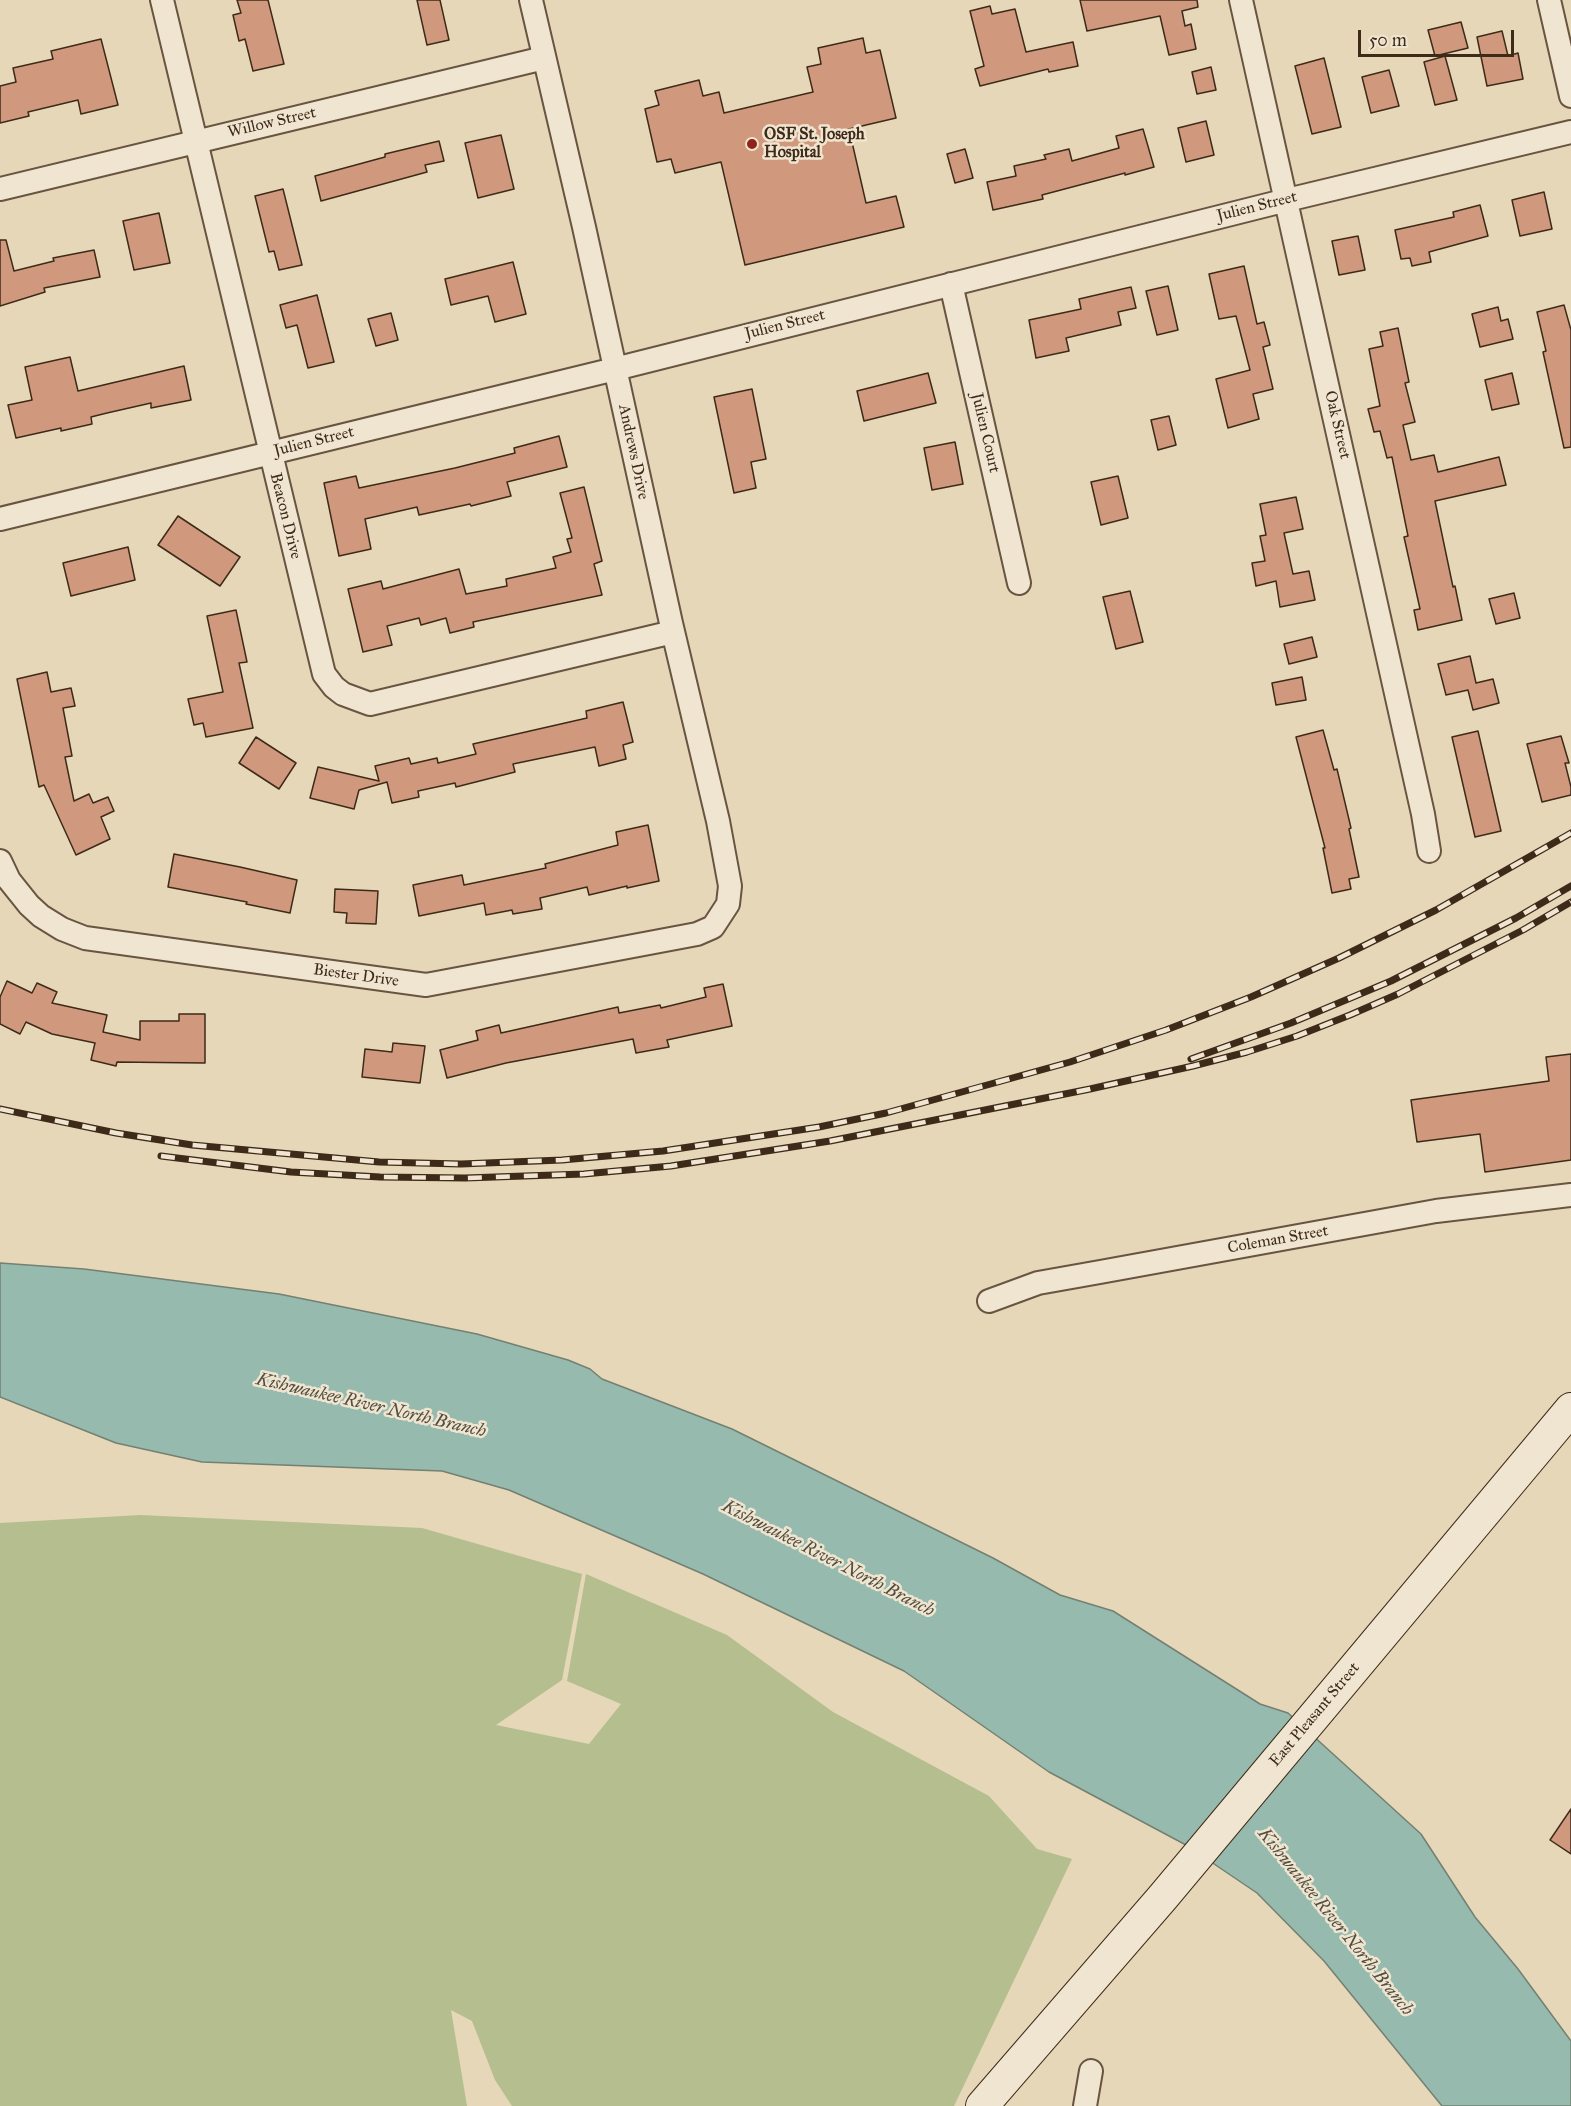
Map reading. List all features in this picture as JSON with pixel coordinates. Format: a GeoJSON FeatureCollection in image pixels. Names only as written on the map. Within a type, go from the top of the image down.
{"type":"FeatureCollection","features":[{"type":"Feature","properties":{"kind":"main road","name":"East Pleasant Street"},"geometry":{"type":"LineString","coordinates":[[982,2106],[1162,1897],[1571,1409]]}},
{"type":"Feature","properties":{"kind":"street","name":"Beacon Drive"},"geometry":{"type":"LineString","coordinates":[[162,0],[269,453],[324,674],[333,687],[343,694],[370,704],[673,632]]}},
{"type":"Feature","properties":{"kind":"street","name":"Andrews Drive"},"geometry":{"type":"LineString","coordinates":[[531,0],[584,227],[673,632],[718,821],[730,886],[728,904]]}},
{"type":"Feature","properties":{"kind":"street","name":"Oak Street"},"geometry":{"type":"LineString","coordinates":[[1241,0],[1424,814],[1429,851]]}},
{"type":"Feature","properties":{"kind":"street"},"geometry":{"type":"LineString","coordinates":[[1549,0],[1571,96]]}},
{"type":"Feature","properties":{"kind":"street","name":"Willow Street"},"geometry":{"type":"LineString","coordinates":[[0,189],[544,58]]}},
{"type":"Feature","properties":{"kind":"street","name":"Julien Street"},"geometry":{"type":"LineString","coordinates":[[0,519],[615,369],[1287,200],[1571,132]]}},
{"type":"Feature","properties":{"kind":"street","name":"Julien Court"},"geometry":{"type":"LineString","coordinates":[[951,284],[1020,583]]}},
{"type":"Feature","properties":{"kind":"street","name":"Biester Drive"},"geometry":{"type":"LineString","coordinates":[[0,861],[9,880],[29,905],[62,929],[85,938],[426,985],[697,934],[713,927],[728,904]]}},
{"type":"Feature","properties":{"kind":"street","name":"Coleman Street"},"geometry":{"type":"LineString","coordinates":[[989,1301],[1038,1283],[1134,1265],[1436,1211],[1571,1195]]}},
{"type":"Feature","properties":{"kind":"street"},"geometry":{"type":"LineString","coordinates":[[1085,2106],[1091,2071]]}},
{"type":"Feature","properties":{"kind":"green space"},"geometry":{"type":"Polygon","coordinates":[[[140,1515],[422,1528],[582,1574],[562,1680],[496,1725],[589,1744],[621,1704],[567,1681],[586,1574],[727,1635],[833,1712],[989,1796],[1037,1849],[1072,1859],[954,2106],[512,2106],[495,2080],[472,2021],[451,2010],[467,2106],[0,2106],[0,1523],[140,1515]]]}},
{"type":"Feature","properties":{"kind":"water","name":"Kishwaukee River North Branch"},"geometry":{"type":"Polygon","coordinates":[[[0,1263],[84,1269],[279,1294],[477,1334],[568,1360],[590,1369],[602,1379],[732,1429],[993,1558],[1060,1595],[1113,1611],[1260,1704],[1288,1713],[1421,1834],[1475,1917],[1518,1969],[1571,2041],[1571,2106],[1442,2106],[1324,1961],[1257,1893],[1186,1845],[1049,1772],[904,1671],[703,1574],[509,1490],[442,1471],[202,1462],[116,1443],[0,1397],[0,1263]]]}},
{"type":"Feature","properties":{"kind":"building"},"geometry":{"type":"Polygon","coordinates":[[[237,0],[268,0],[284,64],[253,71],[245,39],[239,41],[233,15],[241,13],[237,0]]]}},
{"type":"Feature","properties":{"kind":"building"},"geometry":{"type":"Polygon","coordinates":[[[417,0],[440,0],[449,40],[427,45],[417,0]]]}},
{"type":"Feature","properties":{"kind":"building"},"geometry":{"type":"Polygon","coordinates":[[[1080,0],[1197,0],[1198,7],[1182,11],[1185,26],[1191,24],[1196,49],[1169,55],[1160,16],[1087,31],[1080,0]]]}},
{"type":"Feature","properties":{"kind":"building"},"geometry":{"type":"Polygon","coordinates":[[[990,6],[992,14],[1015,9],[1026,52],[1073,42],[1078,66],[1049,72],[1048,69],[980,86],[975,69],[984,66],[970,11],[990,6]]]}},
{"type":"Feature","properties":{"kind":"building"},"geometry":{"type":"Polygon","coordinates":[[[1461,22],[1468,48],[1435,56],[1428,30],[1461,22]]]}},
{"type":"Feature","properties":{"kind":"building"},"geometry":{"type":"Polygon","coordinates":[[[1502,31],[1508,56],[1518,53],[1523,79],[1487,86],[1477,37],[1502,31]]]}},
{"type":"Feature","properties":{"kind":"building","name":"OSF St. Joseph Hospital"},"geometry":{"type":"Polygon","coordinates":[[[863,38],[866,53],[880,50],[896,118],[849,129],[866,203],[896,196],[904,227],[745,265],[721,162],[675,173],[671,159],[657,162],[645,109],[659,105],[655,91],[699,80],[703,96],[719,92],[724,113],[813,92],[807,67],[821,64],[818,48],[863,38]]]}},
{"type":"Feature","properties":{"kind":"building"},"geometry":{"type":"Polygon","coordinates":[[[101,39],[118,105],[81,114],[78,100],[28,112],[29,116],[0,123],[0,86],[16,82],[13,68],[53,59],[51,51],[101,39]]]}},
{"type":"Feature","properties":{"kind":"building"},"geometry":{"type":"Polygon","coordinates":[[[1445,56],[1457,100],[1435,105],[1424,62],[1445,56]]]}},
{"type":"Feature","properties":{"kind":"building"},"geometry":{"type":"Polygon","coordinates":[[[1324,58],[1341,127],[1312,134],[1295,66],[1324,58]]]}},
{"type":"Feature","properties":{"kind":"building"},"geometry":{"type":"Polygon","coordinates":[[[1211,67],[1216,90],[1197,94],[1192,72],[1211,67]]]}},
{"type":"Feature","properties":{"kind":"building"},"geometry":{"type":"Polygon","coordinates":[[[1389,70],[1399,106],[1371,113],[1362,77],[1389,70]]]}},
{"type":"Feature","properties":{"kind":"building"},"geometry":{"type":"Polygon","coordinates":[[[1206,121],[1214,155],[1186,162],[1178,128],[1206,121]]]}},
{"type":"Feature","properties":{"kind":"building"},"geometry":{"type":"Polygon","coordinates":[[[1143,129],[1154,167],[1042,195],[1043,199],[993,210],[987,182],[1016,176],[1014,166],[1046,159],[1044,155],[1069,149],[1072,161],[1119,148],[1116,136],[1143,129]]]}},
{"type":"Feature","properties":{"kind":"building"},"geometry":{"type":"Polygon","coordinates":[[[501,135],[514,189],[478,198],[465,143],[501,135]]]}},
{"type":"Feature","properties":{"kind":"building"},"geometry":{"type":"Polygon","coordinates":[[[439,141],[444,161],[425,165],[427,172],[321,201],[315,176],[385,157],[385,154],[439,141]]]}},
{"type":"Feature","properties":{"kind":"building"},"geometry":{"type":"Polygon","coordinates":[[[965,149],[973,178],[955,183],[947,154],[965,149]]]}},
{"type":"Feature","properties":{"kind":"building"},"geometry":{"type":"Polygon","coordinates":[[[283,189],[302,265],[279,270],[274,251],[269,252],[255,196],[283,189]]]}},
{"type":"Feature","properties":{"kind":"building"},"geometry":{"type":"Polygon","coordinates":[[[1544,192],[1552,229],[1520,236],[1512,200],[1544,192]]]}},
{"type":"Feature","properties":{"kind":"building"},"geometry":{"type":"Polygon","coordinates":[[[1480,205],[1488,236],[1429,252],[1431,262],[1412,266],[1410,258],[1401,259],[1395,230],[1454,217],[1453,212],[1480,205]]]}},
{"type":"Feature","properties":{"kind":"building"},"geometry":{"type":"Polygon","coordinates":[[[159,213],[170,263],[134,270],[123,221],[159,213]]]}},
{"type":"Feature","properties":{"kind":"building"},"geometry":{"type":"Polygon","coordinates":[[[1358,236],[1365,270],[1339,275],[1332,241],[1358,236]]]}},
{"type":"Feature","properties":{"kind":"building"},"geometry":{"type":"Polygon","coordinates":[[[0,240],[6,240],[14,271],[54,261],[53,258],[94,250],[100,277],[44,288],[45,292],[0,306],[0,240]]]}},
{"type":"Feature","properties":{"kind":"building"},"geometry":{"type":"Polygon","coordinates":[[[513,262],[526,314],[495,322],[488,296],[451,305],[445,279],[513,262]]]}},
{"type":"Feature","properties":{"kind":"building"},"geometry":{"type":"Polygon","coordinates":[[[1244,266],[1257,324],[1264,322],[1270,345],[1263,347],[1273,389],[1253,394],[1259,419],[1228,428],[1216,379],[1250,370],[1236,316],[1219,319],[1209,274],[1244,266]]]}},
{"type":"Feature","properties":{"kind":"building"},"geometry":{"type":"Polygon","coordinates":[[[1168,286],[1178,330],[1157,335],[1146,291],[1168,286]]]}},
{"type":"Feature","properties":{"kind":"building"},"geometry":{"type":"Polygon","coordinates":[[[1131,287],[1136,308],[1118,312],[1121,325],[1066,338],[1069,351],[1036,358],[1029,320],[1081,309],[1079,299],[1131,287]]]}},
{"type":"Feature","properties":{"kind":"building"},"geometry":{"type":"Polygon","coordinates":[[[317,295],[334,362],[308,368],[297,325],[286,328],[280,305],[317,295]]]}},
{"type":"Feature","properties":{"kind":"building"},"geometry":{"type":"Polygon","coordinates":[[[1564,305],[1571,330],[1571,447],[1564,448],[1543,352],[1546,351],[1537,312],[1564,305]]]}},
{"type":"Feature","properties":{"kind":"building"},"geometry":{"type":"Polygon","coordinates":[[[1498,307],[1501,321],[1508,319],[1513,339],[1480,347],[1472,314],[1498,307]]]}},
{"type":"Feature","properties":{"kind":"building"},"geometry":{"type":"Polygon","coordinates":[[[391,313],[398,340],[376,346],[368,319],[391,313]]]}},
{"type":"Feature","properties":{"kind":"building"},"geometry":{"type":"Polygon","coordinates":[[[1398,328],[1409,382],[1405,383],[1415,422],[1403,425],[1411,460],[1434,455],[1438,472],[1499,457],[1506,485],[1435,501],[1462,620],[1418,630],[1414,610],[1420,609],[1404,537],[1408,536],[1392,457],[1387,458],[1380,431],[1374,432],[1368,409],[1380,406],[1369,349],[1383,346],[1380,332],[1398,328]]]}},
{"type":"Feature","properties":{"kind":"building"},"geometry":{"type":"Polygon","coordinates":[[[70,357],[78,391],[184,366],[191,400],[151,408],[151,403],[91,417],[92,424],[16,438],[8,405],[32,400],[25,367],[70,357]]]}},
{"type":"Feature","properties":{"kind":"building"},"geometry":{"type":"Polygon","coordinates":[[[928,373],[936,403],[864,421],[857,391],[928,373]]]}},
{"type":"Feature","properties":{"kind":"building"},"geometry":{"type":"Polygon","coordinates":[[[1512,373],[1519,404],[1492,410],[1485,380],[1512,373]]]}},
{"type":"Feature","properties":{"kind":"building"},"geometry":{"type":"Polygon","coordinates":[[[752,389],[766,459],[751,462],[756,488],[734,493],[714,397],[752,389]]]}},
{"type":"Feature","properties":{"kind":"building"},"geometry":{"type":"Polygon","coordinates":[[[1169,416],[1176,445],[1158,450],[1151,420],[1169,416]]]}},
{"type":"Feature","properties":{"kind":"building"},"geometry":{"type":"Polygon","coordinates":[[[559,436],[567,467],[507,482],[511,496],[419,515],[417,507],[365,519],[371,549],[339,556],[324,483],[356,476],[359,488],[515,453],[514,448],[559,436]]]}},
{"type":"Feature","properties":{"kind":"building"},"geometry":{"type":"Polygon","coordinates":[[[955,442],[963,484],[932,490],[924,448],[955,442]]]}},
{"type":"Feature","properties":{"kind":"building"},"geometry":{"type":"Polygon","coordinates":[[[1118,476],[1128,518],[1101,525],[1091,482],[1118,476]]]}},
{"type":"Feature","properties":{"kind":"building"},"geometry":{"type":"Polygon","coordinates":[[[584,487],[602,561],[594,564],[602,595],[473,622],[474,627],[450,633],[446,618],[421,625],[419,618],[387,626],[392,645],[363,652],[348,589],[381,581],[383,589],[459,569],[466,594],[507,586],[506,579],[556,568],[553,557],[571,552],[567,539],[572,538],[560,493],[584,487]]]}},
{"type":"Feature","properties":{"kind":"building"},"geometry":{"type":"Polygon","coordinates":[[[1296,497],[1303,529],[1284,533],[1293,574],[1309,571],[1315,600],[1280,607],[1276,581],[1256,586],[1252,563],[1265,561],[1260,536],[1266,535],[1260,504],[1296,497]]]}},
{"type":"Feature","properties":{"kind":"building"},"geometry":{"type":"Polygon","coordinates":[[[178,516],[240,557],[220,586],[158,545],[178,516]]]}},
{"type":"Feature","properties":{"kind":"building"},"geometry":{"type":"Polygon","coordinates":[[[128,547],[135,580],[71,596],[63,563],[128,547]]]}},
{"type":"Feature","properties":{"kind":"building"},"geometry":{"type":"Polygon","coordinates":[[[1130,591],[1143,642],[1116,649],[1103,597],[1130,591]]]}},
{"type":"Feature","properties":{"kind":"building"},"geometry":{"type":"Polygon","coordinates":[[[1514,593],[1520,618],[1496,624],[1489,599],[1514,593]]]}},
{"type":"Feature","properties":{"kind":"building"},"geometry":{"type":"Polygon","coordinates":[[[236,610],[247,662],[239,663],[253,728],[206,737],[203,723],[194,725],[188,699],[223,692],[207,616],[236,610]]]}},
{"type":"Feature","properties":{"kind":"building"},"geometry":{"type":"Polygon","coordinates":[[[1312,637],[1317,657],[1289,664],[1284,644],[1312,637]]]}},
{"type":"Feature","properties":{"kind":"building"},"geometry":{"type":"Polygon","coordinates":[[[1470,656],[1476,683],[1493,679],[1499,703],[1473,710],[1468,690],[1446,695],[1438,664],[1470,656]]]}},
{"type":"Feature","properties":{"kind":"building"},"geometry":{"type":"Polygon","coordinates":[[[47,672],[51,692],[71,688],[75,706],[63,708],[72,756],[65,757],[74,801],[89,794],[93,803],[108,797],[114,811],[101,817],[110,839],[76,855],[44,785],[39,787],[17,679],[47,672]]]}},
{"type":"Feature","properties":{"kind":"building"},"geometry":{"type":"Polygon","coordinates":[[[1302,677],[1306,700],[1276,705],[1272,683],[1302,677]]]}},
{"type":"Feature","properties":{"kind":"building"},"geometry":{"type":"Polygon","coordinates":[[[623,702],[633,742],[623,745],[626,759],[599,766],[595,747],[513,764],[515,772],[456,787],[455,783],[418,791],[419,797],[392,803],[387,782],[359,790],[354,809],[310,798],[318,767],[379,781],[375,766],[409,758],[411,764],[437,758],[438,763],[476,754],[473,744],[587,718],[586,711],[623,702]]]}},
{"type":"Feature","properties":{"kind":"building"},"geometry":{"type":"Polygon","coordinates":[[[1323,730],[1334,770],[1337,769],[1351,828],[1349,829],[1359,877],[1349,879],[1351,889],[1332,893],[1323,848],[1325,848],[1296,737],[1323,730]]]}},
{"type":"Feature","properties":{"kind":"building"},"geometry":{"type":"Polygon","coordinates":[[[1478,731],[1501,831],[1475,837],[1452,737],[1478,731]]]}},
{"type":"Feature","properties":{"kind":"building"},"geometry":{"type":"Polygon","coordinates":[[[1561,736],[1569,763],[1565,763],[1571,795],[1542,802],[1527,744],[1561,736]]]}},
{"type":"Feature","properties":{"kind":"building"},"geometry":{"type":"Polygon","coordinates":[[[256,737],[296,763],[279,789],[239,763],[256,737]]]}},
{"type":"Feature","properties":{"kind":"building"},"geometry":{"type":"Polygon","coordinates":[[[648,825],[659,881],[589,895],[587,887],[540,898],[542,909],[513,914],[512,910],[486,915],[484,903],[419,916],[413,885],[462,875],[464,885],[546,868],[545,864],[618,845],[616,832],[648,825]]]}},
{"type":"Feature","properties":{"kind":"building"},"geometry":{"type":"Polygon","coordinates":[[[174,854],[297,880],[290,913],[168,887],[174,854]]]}},
{"type":"Feature","properties":{"kind":"building"},"geometry":{"type":"Polygon","coordinates":[[[335,889],[378,891],[376,924],[346,923],[347,913],[334,912],[335,889]]]}},
{"type":"Feature","properties":{"kind":"building"},"geometry":{"type":"Polygon","coordinates":[[[7,981],[32,993],[37,983],[57,992],[52,1003],[107,1015],[103,1032],[140,1040],[140,1021],[179,1021],[179,1014],[205,1014],[205,1063],[117,1062],[116,1066],[91,1060],[95,1043],[52,1034],[26,1022],[20,1034],[0,1024],[0,997],[7,981]]]}},
{"type":"Feature","properties":{"kind":"building"},"geometry":{"type":"Polygon","coordinates":[[[723,984],[732,1026],[667,1040],[669,1047],[636,1053],[633,1039],[506,1063],[447,1078],[440,1050],[478,1040],[476,1031],[499,1025],[501,1033],[618,1007],[619,1013],[660,1005],[661,1008],[706,997],[704,988],[723,984]]]}},
{"type":"Feature","properties":{"kind":"building"},"geometry":{"type":"Polygon","coordinates":[[[393,1043],[425,1046],[420,1083],[362,1077],[365,1049],[392,1052],[393,1043]]]}},
{"type":"Feature","properties":{"kind":"building"},"geometry":{"type":"Polygon","coordinates":[[[1571,1054],[1571,1160],[1485,1172],[1480,1134],[1417,1142],[1411,1100],[1549,1081],[1546,1057],[1571,1054]]]}},
{"type":"Feature","properties":{"kind":"building"},"geometry":{"type":"Polygon","coordinates":[[[1571,1809],[1571,1854],[1550,1840],[1571,1809]]]}},
{"type":"Feature","properties":{"kind":"railway"},"geometry":{"type":"LineString","coordinates":[[0,1109],[116,1133],[192,1145],[379,1162],[461,1164],[562,1160],[663,1151],[819,1127],[886,1113],[1070,1062],[1166,1030],[1251,997],[1339,958],[1436,910],[1571,833]]}},
{"type":"Feature","properties":{"kind":"railway"},"geometry":{"type":"LineString","coordinates":[[1191,1059],[1291,1023],[1391,981],[1516,918],[1571,886]]}},
{"type":"Feature","properties":{"kind":"railway"},"geometry":{"type":"LineString","coordinates":[[161,1156],[291,1172],[380,1177],[465,1178],[584,1174],[671,1166],[830,1141],[1193,1066],[1297,1036],[1398,994],[1523,930],[1571,902]]}},
{"type":"Feature","properties":{"kind":"place","name":"OSF St. Joseph Hospital"},"geometry":{"type":"Point","coordinates":[752,144]}}]}
